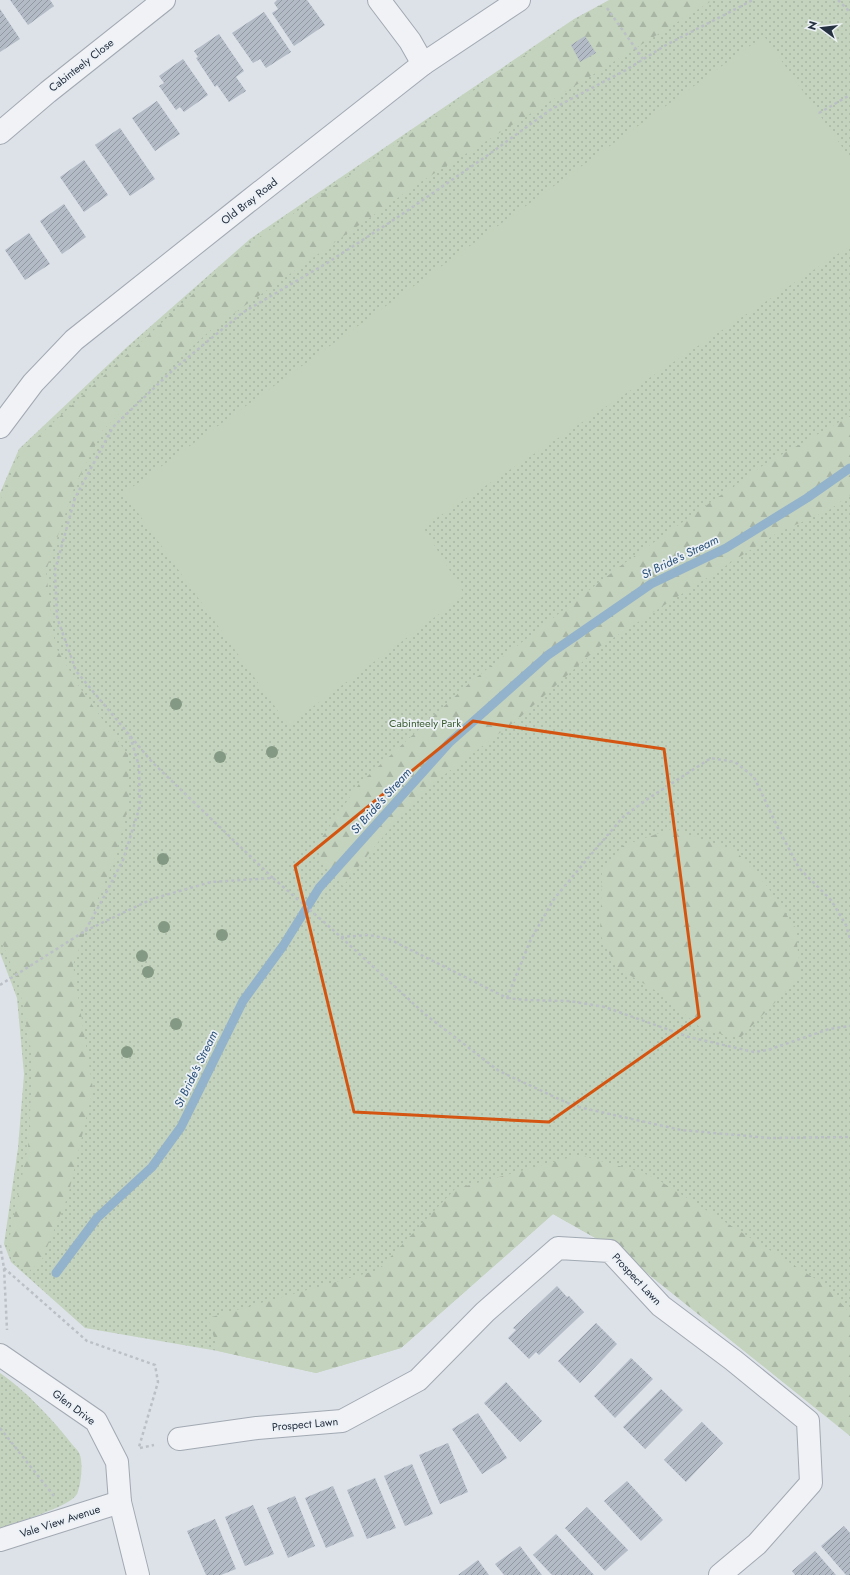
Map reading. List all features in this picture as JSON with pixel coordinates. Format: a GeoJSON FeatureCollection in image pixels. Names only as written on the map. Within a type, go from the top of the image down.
{"type":"FeatureCollection","features":[{"type":"Feature","properties":{"kind":"street","name":"Cabinteely Close"},"geometry":{"type":"LineString","coordinates":[[0,133],[48,92],[164,0]]}},
{"type":"Feature","properties":{"kind":"street"},"geometry":{"type":"LineString","coordinates":[[379,0],[410,41],[423,64]]}},
{"type":"Feature","properties":{"kind":"street","name":"Old Bray Road"},"geometry":{"type":"LineString","coordinates":[[0,427],[33,383],[74,340],[423,64],[519,0]]}},
{"type":"Feature","properties":{"kind":"street","name":"Prospect Lawn"},"geometry":{"type":"LineString","coordinates":[[179,1439],[257,1428],[342,1420],[418,1380],[485,1312],[558,1248],[610,1251],[661,1306],[733,1360],[808,1421],[811,1483],[757,1544],[720,1575]]}},
{"type":"Feature","properties":{"kind":"street","name":"Glen Drive"},"geometry":{"type":"LineString","coordinates":[[4,1357],[96,1420],[117,1462],[120,1502],[138,1575]]}},
{"type":"Feature","properties":{"kind":"street","name":"Vale View Avenue"},"geometry":{"type":"LineString","coordinates":[[0,1540],[120,1502]]}},
{"type":"Feature","properties":{"kind":"path"},"geometry":{"type":"LineString","coordinates":[[753,0],[666,45],[626,70],[550,110],[488,155],[372,234],[327,263],[242,313],[174,369],[112,427],[75,498],[55,570],[57,617],[76,671],[130,733],[152,762],[272,878],[288,890],[341,937],[426,1015],[499,1071],[574,1106],[681,1130],[770,1138],[850,1137]]}},
{"type":"Feature","properties":{"kind":"path"},"geometry":{"type":"LineString","coordinates":[[838,0],[850,12]]}},
{"type":"Feature","properties":{"kind":"path"},"geometry":{"type":"LineString","coordinates":[[607,8],[643,59]]}},
{"type":"Feature","properties":{"kind":"path"},"geometry":{"type":"LineString","coordinates":[[818,114],[850,95]]}},
{"type":"Feature","properties":{"kind":"path"},"geometry":{"type":"LineString","coordinates":[[85,931],[123,860],[140,806],[139,766],[130,733]]}},
{"type":"Feature","properties":{"kind":"path"},"geometry":{"type":"LineString","coordinates":[[507,998],[531,939],[538,926],[554,900],[588,858],[624,816],[711,758],[735,762],[754,777],[799,868],[831,900],[846,925],[850,939]]}},
{"type":"Feature","properties":{"kind":"path"},"geometry":{"type":"LineString","coordinates":[[0,985],[85,931],[152,899],[211,882],[272,878]]}},
{"type":"Feature","properties":{"kind":"path"},"geometry":{"type":"LineString","coordinates":[[341,937],[369,935],[389,939],[507,998],[569,1002],[605,1007],[689,1036],[754,1052],[768,1050],[829,1029],[850,1026]]}},
{"type":"Feature","properties":{"kind":"path"},"geometry":{"type":"LineString","coordinates":[[0,1245],[4,1268],[4,1357]]}},
{"type":"Feature","properties":{"kind":"path"},"geometry":{"type":"LineString","coordinates":[[4,1268],[87,1342],[154,1365],[158,1382],[137,1455]]}},
{"type":"Feature","properties":{"kind":"path"},"geometry":{"type":"LineString","coordinates":[[0,1428],[70,1517]]}},
{"type":"Feature","properties":{"kind":"highlighted area"},"geometry":{"type":"Polygon","coordinates":[[[473,721],[664,749],[699,1017],[549,1122],[354,1112],[295,866],[473,721]]]}},
{"type":"Feature","properties":{"kind":"green space","name":"Cabinteely Park"},"geometry":{"type":"Polygon","coordinates":[[[609,0],[850,0],[850,1431],[822,1413],[622,1253],[553,1214],[401,1348],[316,1373],[218,1351],[85,1328],[11,1262],[4,1244],[18,1148],[24,1074],[17,998],[0,953],[0,493],[19,449],[127,347],[250,239],[574,19],[609,0]]]}},
{"type":"Feature","properties":{"kind":"green space"},"geometry":{"type":"Polygon","coordinates":[[[611,0],[713,0],[419,183],[213,328],[147,387],[103,430],[74,488],[46,571],[55,646],[80,688],[128,755],[129,803],[115,858],[73,965],[93,1089],[68,1196],[41,1262],[29,1271],[14,1261],[8,1245],[28,1147],[33,1061],[19,985],[0,937],[0,501],[20,453],[242,249],[585,14],[611,0]]]}},
{"type":"Feature","properties":{"kind":"green space"},"geometry":{"type":"Polygon","coordinates":[[[764,36],[850,158],[850,246],[423,527],[465,595],[288,725],[124,493],[764,36]]]}},
{"type":"Feature","properties":{"kind":"green space"},"geometry":{"type":"Polygon","coordinates":[[[850,416],[850,495],[829,510],[777,533],[599,647],[517,720],[424,790],[375,846],[343,886],[320,860],[318,843],[359,784],[473,680],[619,567],[765,464],[850,416]]]}},
{"type":"Feature","properties":{"kind":"green space"},"geometry":{"type":"Polygon","coordinates":[[[671,829],[735,850],[767,886],[795,927],[801,976],[740,1038],[703,1030],[663,995],[616,967],[600,934],[602,872],[622,846],[671,829]]]}},
{"type":"Feature","properties":{"kind":"green space"},"geometry":{"type":"Polygon","coordinates":[[[579,1155],[641,1172],[660,1181],[822,1283],[850,1313],[850,1436],[622,1253],[553,1214],[401,1348],[316,1373],[218,1351],[208,1318],[378,1270],[455,1189],[579,1155]]]}},
{"type":"Feature","properties":{"kind":"green space"},"geometry":{"type":"Polygon","coordinates":[[[0,1373],[28,1396],[78,1450],[81,1459],[81,1469],[77,1494],[72,1499],[54,1509],[0,1528],[0,1373]]]}},
{"type":"Feature","properties":{"kind":"building"},"geometry":{"type":"Polygon","coordinates":[[[10,0],[50,0],[54,6],[28,25],[10,0]]]}},
{"type":"Feature","properties":{"kind":"building"},"geometry":{"type":"Polygon","coordinates":[[[277,0],[307,0],[325,25],[294,46],[272,13],[278,9],[274,3],[277,0]]]}},
{"type":"Feature","properties":{"kind":"building"},"geometry":{"type":"Polygon","coordinates":[[[0,9],[20,39],[0,52],[0,9]]]}},
{"type":"Feature","properties":{"kind":"building"},"geometry":{"type":"Polygon","coordinates":[[[264,12],[291,52],[266,68],[260,59],[253,63],[232,33],[264,12]]]}},
{"type":"Feature","properties":{"kind":"building"},"geometry":{"type":"Polygon","coordinates":[[[219,34],[244,71],[236,77],[246,91],[229,102],[217,85],[215,87],[196,58],[198,57],[194,51],[219,34]]]}},
{"type":"Feature","properties":{"kind":"building"},"geometry":{"type":"Polygon","coordinates":[[[585,36],[596,53],[580,62],[571,45],[585,36]]]}},
{"type":"Feature","properties":{"kind":"building"},"geometry":{"type":"Polygon","coordinates":[[[183,59],[208,95],[184,112],[180,107],[176,110],[159,86],[164,83],[159,76],[183,59]]]}},
{"type":"Feature","properties":{"kind":"building"},"geometry":{"type":"Polygon","coordinates":[[[157,101],[180,134],[155,151],[132,118],[157,101]]]}},
{"type":"Feature","properties":{"kind":"building"},"geometry":{"type":"Polygon","coordinates":[[[120,128],[155,179],[130,196],[95,145],[120,128]]]}},
{"type":"Feature","properties":{"kind":"building"},"geometry":{"type":"Polygon","coordinates":[[[84,160],[108,195],[84,212],[60,177],[84,160]]]}},
{"type":"Feature","properties":{"kind":"building"},"geometry":{"type":"Polygon","coordinates":[[[64,204],[86,237],[62,254],[40,221],[64,204]]]}},
{"type":"Feature","properties":{"kind":"building"},"geometry":{"type":"Polygon","coordinates":[[[29,233],[50,264],[25,280],[5,250],[29,233]]]}},
{"type":"Feature","properties":{"kind":"building"},"geometry":{"type":"Polygon","coordinates":[[[557,1286],[584,1312],[539,1355],[536,1352],[529,1359],[508,1338],[516,1330],[513,1328],[557,1286]]]}},
{"type":"Feature","properties":{"kind":"building"},"geometry":{"type":"Polygon","coordinates":[[[596,1323],[617,1344],[580,1383],[558,1361],[596,1323]]]}},
{"type":"Feature","properties":{"kind":"building"},"geometry":{"type":"Polygon","coordinates":[[[631,1358],[653,1379],[615,1418],[594,1396],[631,1358]]]}},
{"type":"Feature","properties":{"kind":"building"},"geometry":{"type":"Polygon","coordinates":[[[506,1382],[542,1421],[520,1442],[484,1403],[506,1382]]]}},
{"type":"Feature","properties":{"kind":"building"},"geometry":{"type":"Polygon","coordinates":[[[661,1389],[683,1410],[645,1449],[623,1427],[661,1389]]]}},
{"type":"Feature","properties":{"kind":"building"},"geometry":{"type":"Polygon","coordinates":[[[478,1413],[507,1458],[482,1474],[452,1429],[478,1413]]]}},
{"type":"Feature","properties":{"kind":"building"},"geometry":{"type":"Polygon","coordinates":[[[702,1422],[723,1443],[686,1482],[664,1460],[702,1422]]]}},
{"type":"Feature","properties":{"kind":"building"},"geometry":{"type":"Polygon","coordinates":[[[448,1443],[468,1492],[440,1504],[419,1455],[448,1443]]]}},
{"type":"Feature","properties":{"kind":"building"},"geometry":{"type":"Polygon","coordinates":[[[412,1464],[433,1514],[405,1526],[384,1476],[412,1464]]]}},
{"type":"Feature","properties":{"kind":"building"},"geometry":{"type":"Polygon","coordinates":[[[375,1478],[396,1528],[367,1539],[347,1490],[375,1478]]]}},
{"type":"Feature","properties":{"kind":"building"},"geometry":{"type":"Polygon","coordinates":[[[627,1481],[663,1520],[641,1541],[604,1501],[627,1481]]]}},
{"type":"Feature","properties":{"kind":"building"},"geometry":{"type":"Polygon","coordinates":[[[333,1486],[354,1536],[326,1548],[305,1498],[333,1486]]]}},
{"type":"Feature","properties":{"kind":"building"},"geometry":{"type":"Polygon","coordinates":[[[295,1496],[315,1546],[288,1558],[267,1508],[295,1496]]]}},
{"type":"Feature","properties":{"kind":"building"},"geometry":{"type":"Polygon","coordinates":[[[253,1505],[274,1554],[245,1566],[225,1517],[253,1505]]]}},
{"type":"Feature","properties":{"kind":"building"},"geometry":{"type":"Polygon","coordinates":[[[587,1507],[628,1550],[605,1571],[565,1528],[587,1507]]]}},
{"type":"Feature","properties":{"kind":"building"},"geometry":{"type":"Polygon","coordinates":[[[215,1519],[236,1569],[221,1575],[206,1575],[187,1531],[215,1519]]]}},
{"type":"Feature","properties":{"kind":"building"},"geometry":{"type":"Polygon","coordinates":[[[844,1526],[850,1533],[850,1575],[846,1575],[821,1546],[844,1526]]]}},
{"type":"Feature","properties":{"kind":"building"},"geometry":{"type":"Polygon","coordinates":[[[556,1534],[594,1575],[552,1575],[533,1555],[556,1534]]]}},
{"type":"Feature","properties":{"kind":"building"},"geometry":{"type":"Polygon","coordinates":[[[520,1546],[542,1575],[504,1575],[495,1564],[520,1546]]]}},
{"type":"Feature","properties":{"kind":"building"},"geometry":{"type":"Polygon","coordinates":[[[815,1551],[836,1575],[795,1575],[792,1571],[815,1551]]]}},
{"type":"Feature","properties":{"kind":"building"},"geometry":{"type":"Polygon","coordinates":[[[478,1560],[489,1575],[458,1575],[478,1560]]]}},
{"type":"Feature","properties":{"kind":"waterway","name":"St Bride's Stream"},"geometry":{"type":"LineString","coordinates":[[56,1273],[97,1218],[152,1167],[181,1127],[243,1001],[283,946],[319,888],[449,743],[548,655],[651,584],[726,548],[807,498],[850,468]]}}]}
